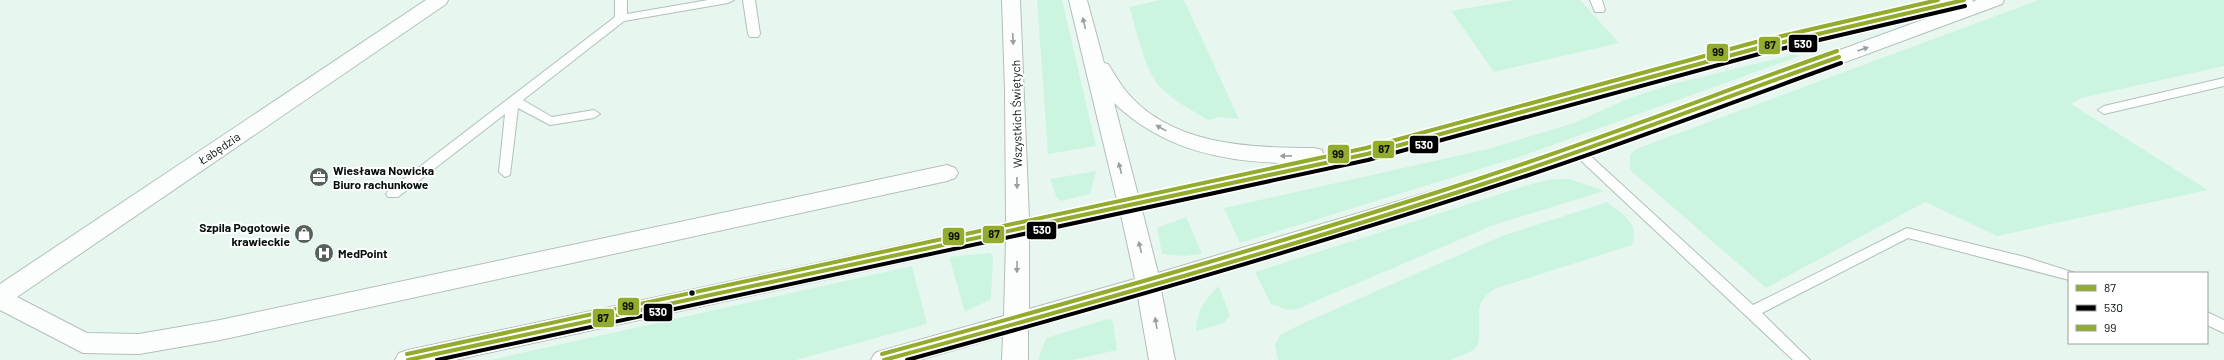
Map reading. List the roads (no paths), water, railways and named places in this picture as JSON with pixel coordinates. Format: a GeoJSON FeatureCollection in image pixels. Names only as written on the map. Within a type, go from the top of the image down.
{"type":"FeatureCollection","features":[{"type":"Feature","properties":{"kind":"street","name":"Wszystkich Świętych"},"geometry":{"type":"LineString","coordinates":[[1011,0],[1016,81],[1018,228],[1015,360]]}},
{"type":"Feature","properties":{"kind":"street"},"geometry":{"type":"LineString","coordinates":[[1078,0],[1149,285],[1162,360]]}},
{"type":"Feature","properties":{"kind":"street"},"geometry":{"type":"LineString","coordinates":[[408,360],[1367,154],[1758,48],[1964,0]]}},
{"type":"Feature","properties":{"kind":"street"},"geometry":{"type":"LineString","coordinates":[[884,360],[1149,285],[1480,185],[1579,152],[1995,0]]}},
{"type":"Feature","properties":{"kind":"street","name":"Łabędzia"},"geometry":{"type":"LineString","coordinates":[[0,298],[431,2]]}},
{"type":"Feature","properties":{"kind":"street"},"geometry":{"type":"LineString","coordinates":[[1089,46],[1106,80],[1121,99],[1159,128],[1180,138],[1201,145],[1249,154],[1280,156],[1367,154]]}},
{"type":"Feature","properties":{"kind":"street"},"geometry":{"type":"LineString","coordinates":[[0,298],[83,343],[110,345],[139,344],[220,330],[947,173]]}},
{"type":"Feature","properties":{"kind":"lane"},"geometry":{"type":"LineString","coordinates":[[621,0],[621,18]]}},
{"type":"Feature","properties":{"kind":"lane"},"geometry":{"type":"LineString","coordinates":[[393,194],[621,18],[728,0]]}},
{"type":"Feature","properties":{"kind":"lane"},"geometry":{"type":"LineString","coordinates":[[749,0],[754,34]]}},
{"type":"Feature","properties":{"kind":"lane"},"geometry":{"type":"LineString","coordinates":[[2104,110],[2224,82]]}},
{"type":"Feature","properties":{"kind":"lane"},"geometry":{"type":"LineString","coordinates":[[513,100],[550,121],[594,114]]}},
{"type":"Feature","properties":{"kind":"lane"},"geometry":{"type":"LineString","coordinates":[[505,172],[513,100]]}},
{"type":"Feature","properties":{"kind":"lane"},"geometry":{"type":"LineString","coordinates":[[1579,152],[1803,360]]}},
{"type":"Feature","properties":{"kind":"lane"},"geometry":{"type":"LineString","coordinates":[[1752,312],[1907,234],[2025,262],[2068,275]]}},
{"type":"Feature","properties":{"kind":"lane"},"geometry":{"type":"LineString","coordinates":[[2208,319],[2224,327]]}},
{"type":"Feature","properties":{"kind":"place","name":"Wiesława Nowicka Biuro rachunkowe"},"geometry":{"type":"Point","coordinates":[319,177]}},
{"type":"Feature","properties":{"kind":"place","name":"Szpila Pogotowie krawieckie"},"geometry":{"type":"Point","coordinates":[304,234]}},
{"type":"Feature","properties":{"kind":"place","name":"MedPoint"},"geometry":{"type":"Point","coordinates":[324,253]}}]}
